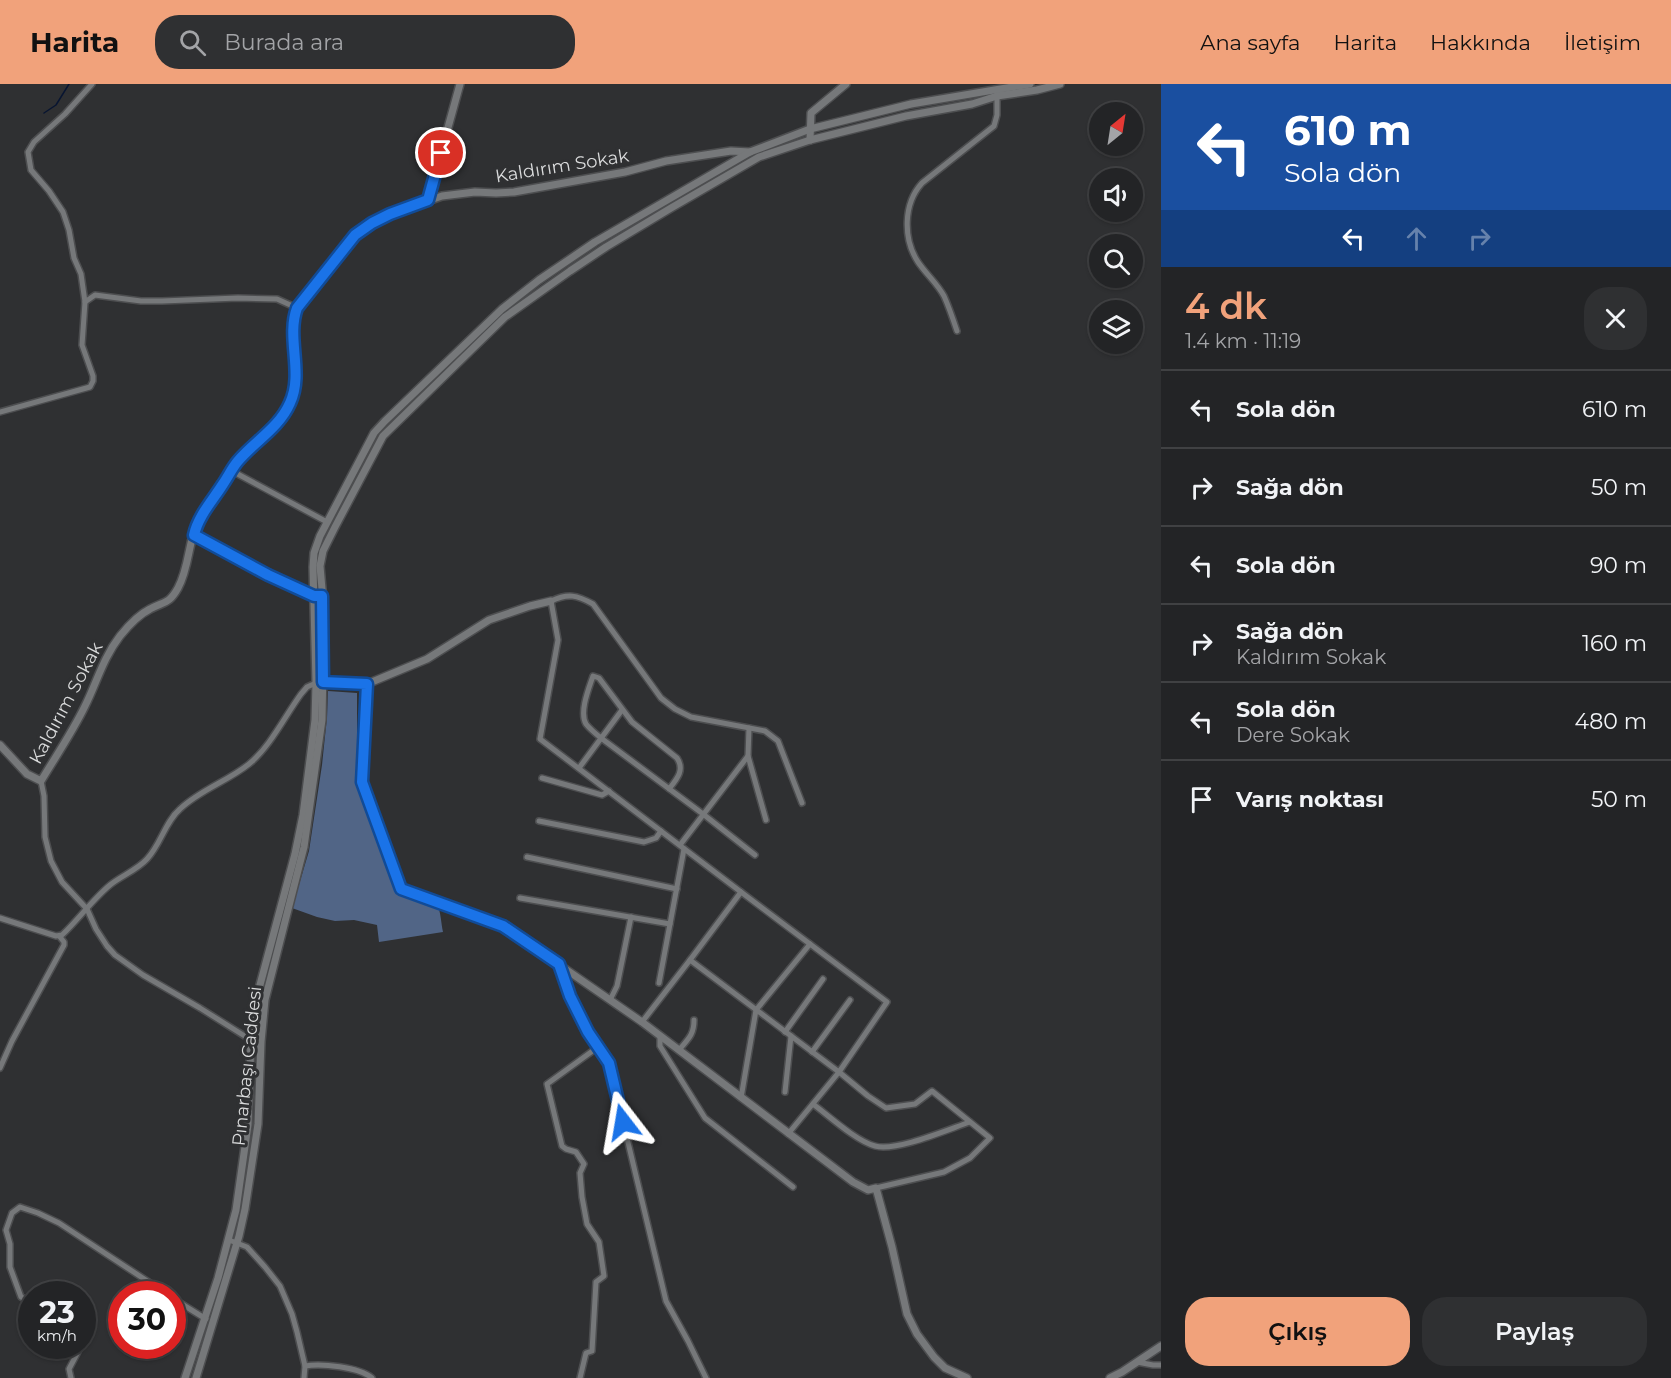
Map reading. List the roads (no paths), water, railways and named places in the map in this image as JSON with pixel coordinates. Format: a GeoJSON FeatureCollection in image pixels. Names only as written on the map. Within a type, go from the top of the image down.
{"type":"FeatureCollection","features":[{"type":"Feature","properties":{"kind":"street"},"geometry":{"type":"LineString","coordinates":[[0,412],[92,385],[93,376],[82,345],[85,302],[81,274],[74,258],[67,222],[57,202],[31,170],[28,152],[34,142],[65,114],[92,84]]}},
{"type":"Feature","properties":{"kind":"street"},"geometry":{"type":"LineString","coordinates":[[428,200],[460,84]]}},
{"type":"Feature","properties":{"kind":"street"},"geometry":{"type":"LineString","coordinates":[[810,140],[811,113],[846,84]]}},
{"type":"Feature","properties":{"kind":"street","name":"Kaldırım Sokak"},"geometry":{"type":"LineString","coordinates":[[41,780],[84,708],[112,647],[139,616],[171,599],[187,567],[199,518],[238,462],[272,429],[290,404],[295,382],[293,322],[297,308],[355,235],[372,223],[428,200],[458,193],[496,193],[537,189],[625,172],[666,161],[731,151],[750,152],[810,129],[903,106],[997,92],[1030,84]]}},
{"type":"Feature","properties":{"kind":"street","name":"Kaldırım Sokak"},"geometry":{"type":"LineString","coordinates":[[320,682],[322,596],[320,566],[323,551],[383,436],[506,317],[606,248],[759,157],[810,140],[906,116],[972,104],[997,92],[1037,90],[1060,84]]}},
{"type":"Feature","properties":{"kind":"street"},"geometry":{"type":"LineString","coordinates":[[957,331],[944,296],[914,254],[907,227],[908,210],[915,192],[922,183],[994,126],[997,115],[997,92]]}},
{"type":"Feature","properties":{"kind":"street"},"geometry":{"type":"LineString","coordinates":[[185,1378],[233,1241],[248,1125],[251,1040],[257,996],[295,854],[303,815],[320,682],[314,596],[314,553],[320,536],[375,432],[502,309],[539,280],[595,242],[750,152],[759,157]]}},
{"type":"Feature","properties":{"kind":"street"},"geometry":{"type":"LineString","coordinates":[[85,302],[95,295],[141,301],[277,299],[297,308]]}},
{"type":"Feature","properties":{"kind":"street"},"geometry":{"type":"LineString","coordinates":[[232,471],[327,522]]}},
{"type":"Feature","properties":{"kind":"street"},"geometry":{"type":"LineString","coordinates":[[194,535],[268,575],[314,596],[322,596]]}},
{"type":"Feature","properties":{"kind":"street"},"geometry":{"type":"LineString","coordinates":[[60,937],[108,886],[149,857],[180,808],[253,761],[307,687],[320,682],[367,684],[427,659],[489,620],[551,601],[563,595],[581,597],[593,604],[661,698],[675,709],[691,717],[765,731],[778,741],[802,803]]}},
{"type":"Feature","properties":{"kind":"street"},"geometry":{"type":"LineString","coordinates":[[551,601],[558,640],[540,739],[887,1002],[839,1072],[788,1134]]}},
{"type":"Feature","properties":{"kind":"street"},"geometry":{"type":"LineString","coordinates":[[669,789],[681,773],[681,764],[677,758],[632,722],[599,678],[593,676],[584,705],[584,719],[587,725],[601,738],[754,855]]}},
{"type":"Feature","properties":{"kind":"street","name":"Pınarbaşı Caddesi"},"geometry":{"type":"LineString","coordinates":[[196,1378],[233,1241],[245,1209],[258,1124],[265,1000],[304,847],[322,720],[320,682]]}},
{"type":"Feature","properties":{"kind":"street"},"geometry":{"type":"LineString","coordinates":[[367,684],[362,782],[401,889],[503,926],[642,1022],[788,1134],[853,1182],[868,1190],[944,1172],[970,1158],[990,1138],[932,1090],[915,1104],[886,1108],[690,960]]}},
{"type":"Feature","properties":{"kind":"street"},"geometry":{"type":"LineString","coordinates":[[579,768],[622,710]]}},
{"type":"Feature","properties":{"kind":"street"},"geometry":{"type":"LineString","coordinates":[[750,728],[748,756],[766,820]]}},
{"type":"Feature","properties":{"kind":"street"},"geometry":{"type":"LineString","coordinates":[[0,745],[27,774],[41,780],[44,796],[45,837],[51,861],[62,882],[87,909],[101,938],[115,955],[126,964],[251,1040],[261,1042]]}},
{"type":"Feature","properties":{"kind":"street"},"geometry":{"type":"LineString","coordinates":[[659,983],[677,889],[682,847],[703,814],[748,756]]}},
{"type":"Feature","properties":{"kind":"street"},"geometry":{"type":"LineString","coordinates":[[542,778],[602,795],[609,791]]}},
{"type":"Feature","properties":{"kind":"street"},"geometry":{"type":"LineString","coordinates":[[539,821],[644,842],[656,838],[661,831]]}},
{"type":"Feature","properties":{"kind":"street"},"geometry":{"type":"LineString","coordinates":[[528,857],[677,889]]}},
{"type":"Feature","properties":{"kind":"street"},"geometry":{"type":"LineString","coordinates":[[642,1022],[741,892]]}},
{"type":"Feature","properties":{"kind":"street"},"geometry":{"type":"LineString","coordinates":[[520,898],[670,924]]}},
{"type":"Feature","properties":{"kind":"street"},"geometry":{"type":"LineString","coordinates":[[610,1000],[617,986],[631,917]]}},
{"type":"Feature","properties":{"kind":"street"},"geometry":{"type":"LineString","coordinates":[[0,918],[60,937],[64,942],[0,1068]]}},
{"type":"Feature","properties":{"kind":"street"},"geometry":{"type":"LineString","coordinates":[[741,1098],[756,1010],[810,944]]}},
{"type":"Feature","properties":{"kind":"street"},"geometry":{"type":"LineString","coordinates":[[559,964],[570,996],[588,1032],[609,1063],[666,1301],[706,1378]]}},
{"type":"Feature","properties":{"kind":"street"},"geometry":{"type":"LineString","coordinates":[[785,1092],[788,1034],[823,979]]}},
{"type":"Feature","properties":{"kind":"street"},"geometry":{"type":"LineString","coordinates":[[812,1052],[850,1000]]}},
{"type":"Feature","properties":{"kind":"street"},"geometry":{"type":"LineString","coordinates":[[679,1050],[692,1035],[694,1020]]}},
{"type":"Feature","properties":{"kind":"street"},"geometry":{"type":"LineString","coordinates":[[660,1036],[660,1046],[705,1118],[793,1187]]}},
{"type":"Feature","properties":{"kind":"street"},"geometry":{"type":"LineString","coordinates":[[580,1378],[586,1353],[592,1352],[596,1282],[604,1276],[598,1242],[587,1224],[582,1197],[580,1173],[585,1164],[576,1152],[562,1146],[547,1084],[598,1047]]}},
{"type":"Feature","properties":{"kind":"street"},"geometry":{"type":"LineString","coordinates":[[813,1104],[849,1132],[875,1147],[904,1144],[970,1122]]}},
{"type":"Feature","properties":{"kind":"street"},"geometry":{"type":"LineString","coordinates":[[876,1188],[907,1314],[917,1334],[934,1357],[945,1368],[967,1378]]}},
{"type":"Feature","properties":{"kind":"street"},"geometry":{"type":"LineString","coordinates":[[18,1289],[10,1267],[10,1244],[6,1230],[12,1213],[20,1207],[59,1224],[147,1281]]}},
{"type":"Feature","properties":{"kind":"street"},"geometry":{"type":"LineString","coordinates":[[233,1241],[247,1247],[266,1267],[279,1286],[292,1314],[305,1366],[304,1378]]}},
{"type":"Feature","properties":{"kind":"street"},"geometry":{"type":"LineString","coordinates":[[186,1307],[206,1319]]}},
{"type":"Feature","properties":{"kind":"street"},"geometry":{"type":"LineString","coordinates":[[1110,1378],[1161,1346]]}},
{"type":"Feature","properties":{"kind":"street"},"geometry":{"type":"LineString","coordinates":[[72,1378],[69,1375],[69,1369],[74,1359]]}},
{"type":"Feature","properties":{"kind":"street"},"geometry":{"type":"LineString","coordinates":[[1137,1362],[1161,1365]]}},
{"type":"Feature","properties":{"kind":"street"},"geometry":{"type":"LineString","coordinates":[[305,1366],[327,1365],[363,1372],[372,1378]]}},
{"type":"Feature","properties":{"kind":"waterway"},"geometry":{"type":"LineString","coordinates":[[44,113],[56,105],[69,84]]}}]}
